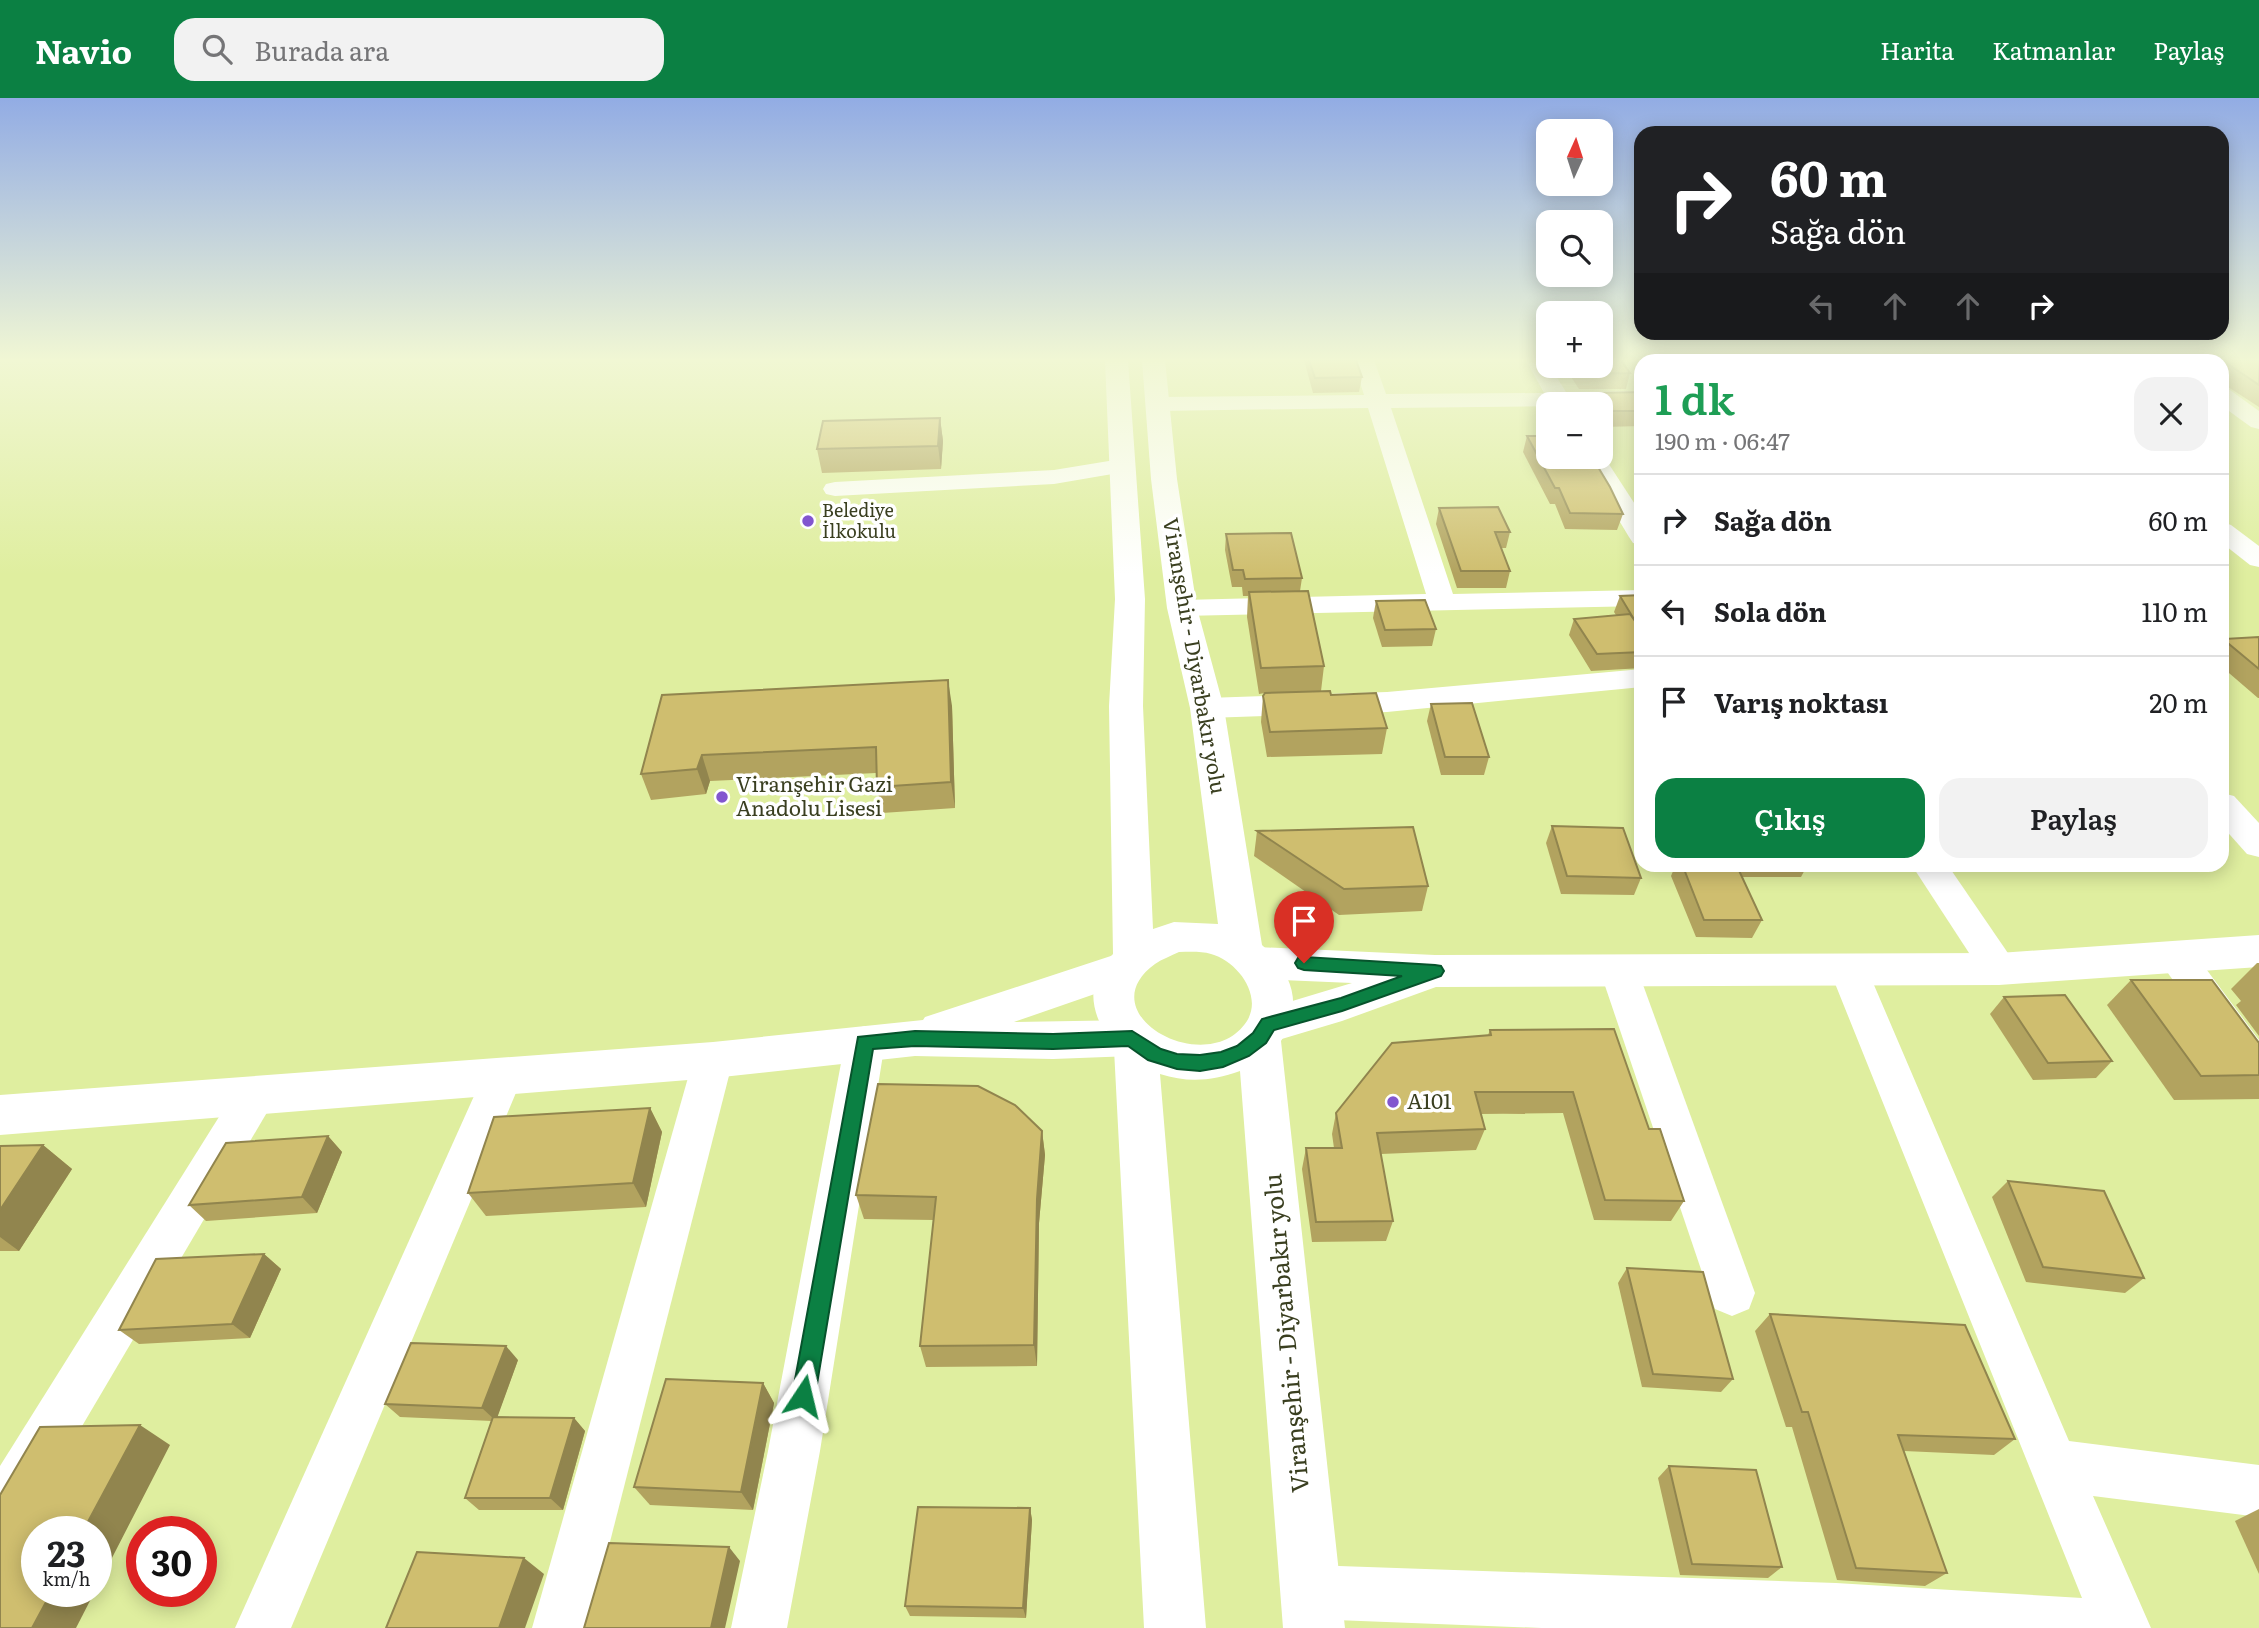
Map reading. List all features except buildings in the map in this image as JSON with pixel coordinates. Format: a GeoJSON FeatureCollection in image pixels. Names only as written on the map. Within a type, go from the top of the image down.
{"type":"FeatureCollection","features":[{"type":"Feature","properties":{"kind":"main road"},"geometry":{"type":"LineString","coordinates":[[1119,431],[1130,599],[1126,706],[1128,962],[1115,985],[1113,1003],[1119,1022],[1134,1041],[1155,1054],[1177,1062],[1200,1063],[1223,1059],[1243,1051],[1264,1031],[1273,1009],[1273,993],[1250,957]]}},
{"type":"Feature","properties":{"kind":"main road","name":"Viranşehir - Diyarbakır yolu"},"geometry":{"type":"LineString","coordinates":[[1160,431],[1182,608],[1207,708],[1250,957]]}},
{"type":"Feature","properties":{"kind":"main road"},"geometry":{"type":"LineString","coordinates":[[915,1038],[1128,962],[1153,944],[1174,937],[1222,941],[1250,957],[1435,971],[1999,969],[2259,951]]}},
{"type":"Feature","properties":{"kind":"main road"},"geometry":{"type":"LineString","coordinates":[[1264,1031],[1435,971]]}},
{"type":"Feature","properties":{"kind":"main road","name":"Viranşehir - Diyarbakır yolu"},"geometry":{"type":"LineString","coordinates":[[1264,1031],[1312,1610]]}},
{"type":"Feature","properties":{"kind":"main road"},"geometry":{"type":"LineString","coordinates":[[0,1115],[713,1060],[915,1038],[1134,1041]]}},
{"type":"Feature","properties":{"kind":"main road"},"geometry":{"type":"LineString","coordinates":[[1134,1041],[1175,1628]]}},
{"type":"Feature","properties":{"kind":"street"},"geometry":{"type":"LineString","coordinates":[[1386,431],[1443,604]]}},
{"type":"Feature","properties":{"kind":"street"},"geometry":{"type":"LineString","coordinates":[[835,489],[1054,477],[1121,466]]}},
{"type":"Feature","properties":{"kind":"street"},"geometry":{"type":"LineString","coordinates":[[1600,469],[1634,524]]}},
{"type":"Feature","properties":{"kind":"street"},"geometry":{"type":"LineString","coordinates":[[2229,535],[2259,559]]}},
{"type":"Feature","properties":{"kind":"street"},"geometry":{"type":"LineString","coordinates":[[1182,608],[1634,598]]}},
{"type":"Feature","properties":{"kind":"street"},"geometry":{"type":"LineString","coordinates":[[1207,708],[1387,702],[1634,679]]}},
{"type":"Feature","properties":{"kind":"street"},"geometry":{"type":"LineString","coordinates":[[2229,812],[2259,845]]}},
{"type":"Feature","properties":{"kind":"street"},"geometry":{"type":"LineString","coordinates":[[1933,872],[1999,969]]}},
{"type":"Feature","properties":{"kind":"street"},"geometry":{"type":"LineString","coordinates":[[2176,956],[2259,1070]]}},
{"type":"Feature","properties":{"kind":"street"},"geometry":{"type":"LineString","coordinates":[[1619,971],[1732,1293]]}},
{"type":"Feature","properties":{"kind":"street"},"geometry":{"type":"LineString","coordinates":[[1312,1610],[1836,1611],[2123,1628],[1849,971]]}},
{"type":"Feature","properties":{"kind":"street"},"geometry":{"type":"LineString","coordinates":[[759,1628],[794,1451],[865,1042]]}},
{"type":"Feature","properties":{"kind":"street"},"geometry":{"type":"LineString","coordinates":[[560,1628],[713,1060]]}},
{"type":"Feature","properties":{"kind":"street"},"geometry":{"type":"LineString","coordinates":[[263,1628],[503,1076]]}},
{"type":"Feature","properties":{"kind":"street"},"geometry":{"type":"LineString","coordinates":[[0,1514],[254,1097]]}},
{"type":"Feature","properties":{"kind":"street"},"geometry":{"type":"LineString","coordinates":[[2053,1465],[2259,1491]]}},
{"type":"Feature","properties":{"kind":"place","name":"Belediye İlkokulu"},"geometry":{"type":"Point","coordinates":[808,521]}},
{"type":"Feature","properties":{"kind":"place","name":"Viranşehir Gazi Anadolu Lisesi"},"geometry":{"type":"Point","coordinates":[722,797]}},
{"type":"Feature","properties":{"kind":"place","name":"A101"},"geometry":{"type":"Point","coordinates":[1393,1102]}},
{"type":"Feature","properties":{"kind":"route"},"geometry":{"type":"LineString","coordinates":[[803,1396],[865,1042],[915,1038],[1053,1041],[1132,1038],[1155,1054],[1177,1062],[1200,1063],[1223,1059],[1243,1051],[1259,1038],[1268,1025],[1342,1004],[1435,971],[1304,963]]}}]}
